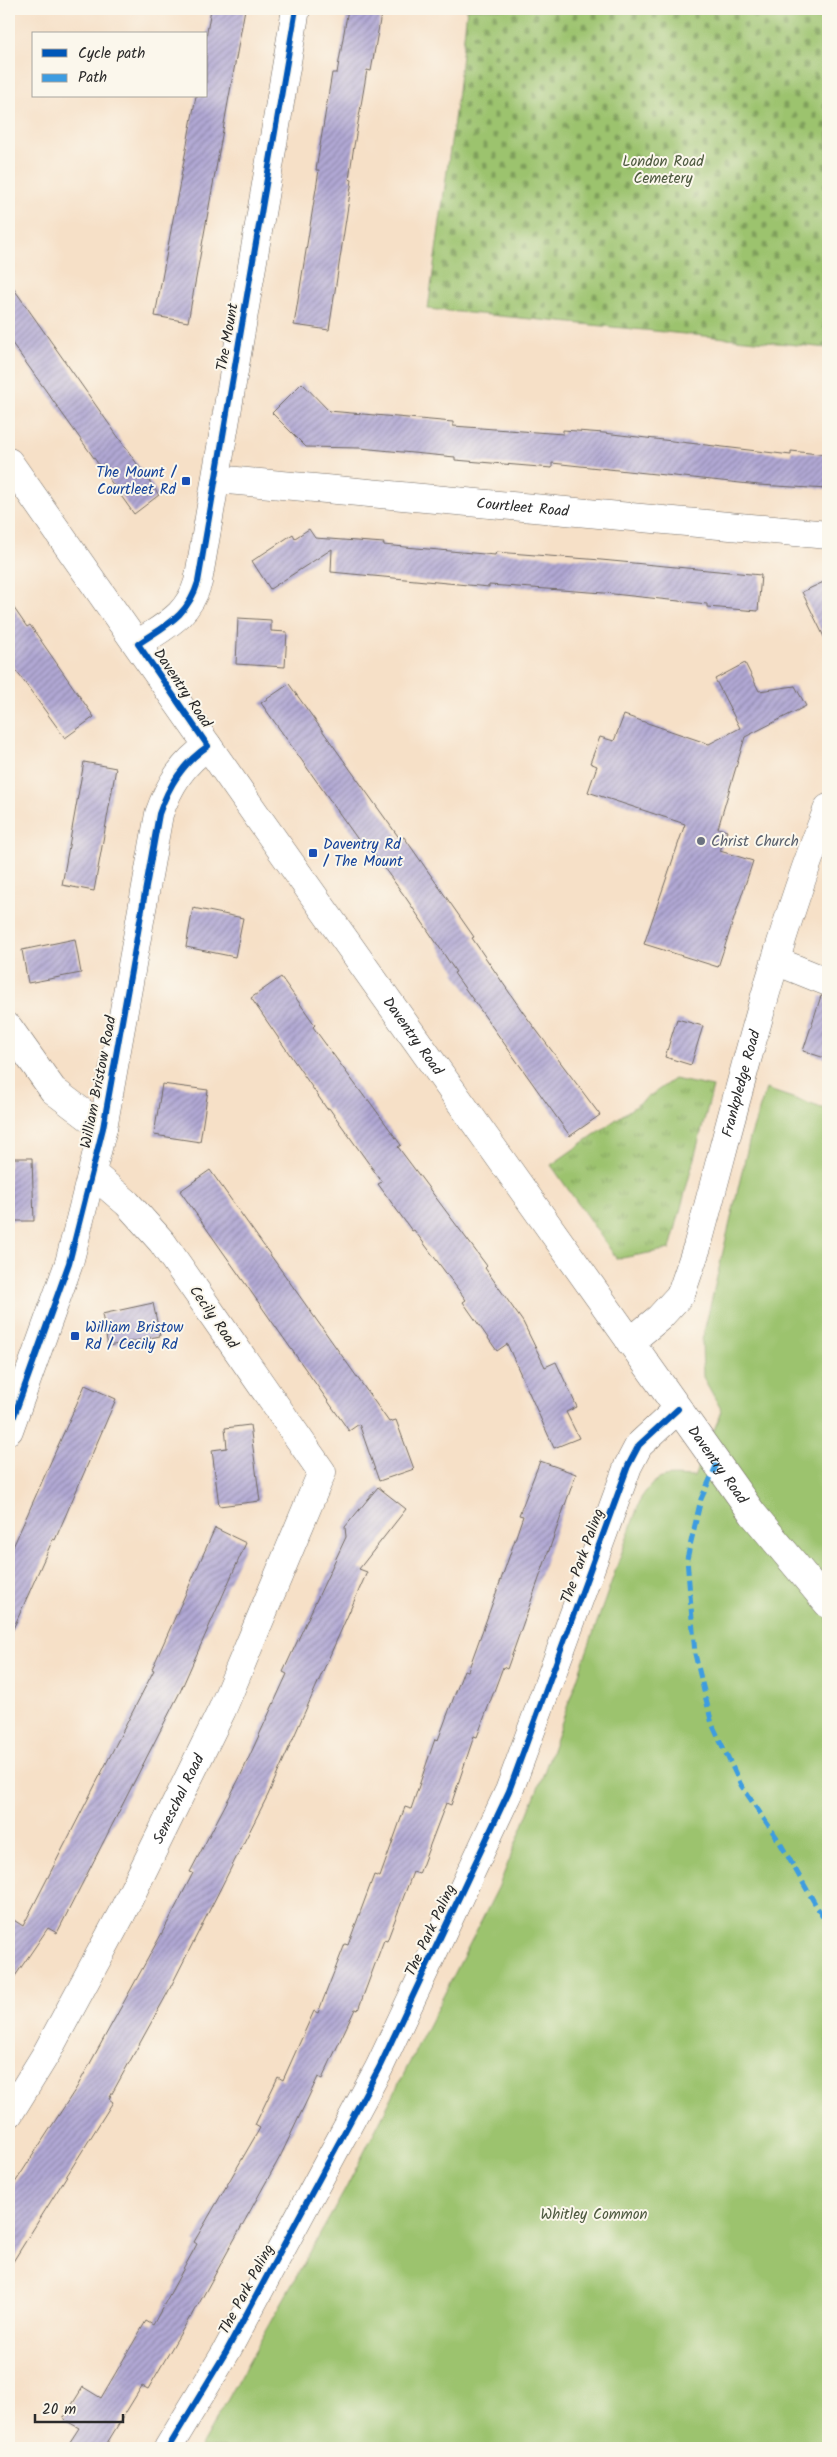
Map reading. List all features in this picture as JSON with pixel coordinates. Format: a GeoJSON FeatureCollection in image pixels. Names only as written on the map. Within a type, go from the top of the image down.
{"type":"FeatureCollection","features":[{"type":"Feature","properties":{"kind":"street","name":"The Mount"},"geometry":{"type":"LineString","coordinates":[[138,644],[182,614],[193,598],[198,582],[296,9]]}},
{"type":"Feature","properties":{"kind":"street","name":"Daventry Road"},"geometry":{"type":"LineString","coordinates":[[9,462],[208,746],[753,1514],[828,1604]]}},
{"type":"Feature","properties":{"kind":"street","name":"Courtleet Road"},"geometry":{"type":"LineString","coordinates":[[216,479],[828,535]]}},
{"type":"Feature","properties":{"kind":"street","name":"William Bristow Road"},"geometry":{"type":"LineString","coordinates":[[9,1430],[69,1263],[103,1128],[159,814],[170,785],[189,761],[208,746]]}},
{"type":"Feature","properties":{"kind":"street","name":"Frankpledge Road"},"geometry":{"type":"LineString","coordinates":[[630,1342],[659,1318],[681,1294],[696,1247],[776,960],[812,848],[828,808]]}},
{"type":"Feature","properties":{"kind":"street"},"geometry":{"type":"LineString","coordinates":[[776,960],[828,982]]}},
{"type":"Feature","properties":{"kind":"street"},"geometry":{"type":"LineString","coordinates":[[9,1028],[53,1090],[103,1128]]}},
{"type":"Feature","properties":{"kind":"street","name":"Cecily Road"},"geometry":{"type":"LineString","coordinates":[[92,1173],[128,1203],[162,1242],[322,1472]]}},
{"type":"Feature","properties":{"kind":"street","name":"The Park Paling"},"geometry":{"type":"LineString","coordinates":[[168,2448],[226,2352],[379,2068],[509,1791],[628,1466],[639,1445],[678,1409]]}},
{"type":"Feature","properties":{"kind":"street","name":"Seneschal Road"},"geometry":{"type":"LineString","coordinates":[[9,2114],[46,2054],[122,1913],[222,1710],[322,1472]]}},
{"type":"Feature","properties":{"kind":"green space","name":"London Road Cemetery"},"geometry":{"type":"Polygon","coordinates":[[[467,9],[828,9],[828,348],[428,309],[458,91],[467,9]]]}},
{"type":"Feature","properties":{"kind":"green space"},"geometry":{"type":"Polygon","coordinates":[[[674,1079],[713,1087],[670,1249],[617,1259],[551,1165],[674,1079]]]}},
{"type":"Feature","properties":{"kind":"green space","name":"Whitley Common"},"geometry":{"type":"Polygon","coordinates":[[[766,1089],[828,1110],[828,2448],[200,2448],[345,2190],[498,1888],[542,1778],[641,1498],[653,1484],[663,1477],[694,1477],[722,1411],[703,1377],[702,1340],[750,1138],[766,1089]]]}},
{"type":"Feature","properties":{"kind":"building"},"geometry":{"type":"Polygon","coordinates":[[[211,9],[245,9],[188,322],[155,316],[196,98],[208,98],[207,32],[211,9]]]}},
{"type":"Feature","properties":{"kind":"building"},"geometry":{"type":"Polygon","coordinates":[[[348,9],[382,9],[371,71],[367,70],[353,152],[349,179],[352,180],[329,330],[294,325],[319,170],[316,170],[332,73],[337,73],[348,9]]]}},
{"type":"Feature","properties":{"kind":"building"},"geometry":{"type":"Polygon","coordinates":[[[9,282],[159,495],[134,514],[9,339],[9,282]]]}},
{"type":"Feature","properties":{"kind":"building"},"geometry":{"type":"Polygon","coordinates":[[[302,383],[329,411],[453,422],[453,426],[563,434],[563,430],[604,433],[791,455],[791,451],[828,455],[828,489],[759,485],[552,463],[552,468],[455,460],[455,457],[360,448],[306,447],[272,413],[302,383]]]}},
{"type":"Feature","properties":{"kind":"building"},"geometry":{"type":"Polygon","coordinates":[[[309,529],[315,538],[384,543],[383,545],[495,555],[496,552],[601,560],[761,575],[758,611],[707,607],[707,604],[604,593],[489,585],[489,587],[331,572],[332,549],[270,589],[252,561],[293,534],[295,538],[309,529]]]}},
{"type":"Feature","properties":{"kind":"building"},"geometry":{"type":"Polygon","coordinates":[[[828,580],[828,645],[802,592],[828,580]]]}},
{"type":"Feature","properties":{"kind":"building"},"geometry":{"type":"Polygon","coordinates":[[[9,601],[27,627],[30,625],[94,717],[65,738],[9,661],[9,601]]]}},
{"type":"Feature","properties":{"kind":"building"},"geometry":{"type":"Polygon","coordinates":[[[238,618],[271,620],[271,631],[287,632],[285,667],[236,664],[238,618]]]}},
{"type":"Feature","properties":{"kind":"building","name":"Christ Church"},"geometry":{"type":"Polygon","coordinates":[[[745,663],[759,691],[795,686],[806,706],[745,737],[718,828],[727,831],[720,851],[753,861],[718,967],[644,944],[685,824],[588,792],[597,766],[590,763],[600,737],[614,741],[624,715],[709,744],[740,728],[715,679],[745,663]]]}},
{"type":"Feature","properties":{"kind":"building"},"geometry":{"type":"Polygon","coordinates":[[[289,684],[400,839],[404,837],[474,937],[472,938],[522,1011],[600,1115],[570,1136],[454,973],[456,972],[406,898],[363,839],[359,841],[261,703],[289,684]]]}},
{"type":"Feature","properties":{"kind":"building"},"geometry":{"type":"Polygon","coordinates":[[[84,762],[116,768],[94,891],[62,885],[84,762]]]}},
{"type":"Feature","properties":{"kind":"building"},"geometry":{"type":"Polygon","coordinates":[[[193,908],[243,918],[235,957],[186,947],[193,908]]]}},
{"type":"Feature","properties":{"kind":"building"},"geometry":{"type":"Polygon","coordinates":[[[75,939],[81,973],[28,983],[22,950],[75,939]]]}},
{"type":"Feature","properties":{"kind":"building"},"geometry":{"type":"Polygon","coordinates":[[[281,977],[315,1025],[313,1027],[401,1145],[398,1147],[487,1266],[485,1268],[523,1322],[545,1367],[556,1362],[577,1407],[566,1412],[579,1438],[554,1448],[507,1344],[497,1351],[463,1302],[466,1300],[378,1184],[382,1182],[329,1108],[327,1109],[251,998],[281,977]]]}},
{"type":"Feature","properties":{"kind":"building"},"geometry":{"type":"Polygon","coordinates":[[[821,996],[828,997],[828,1059],[803,1051],[821,996]]]}},
{"type":"Feature","properties":{"kind":"building"},"geometry":{"type":"Polygon","coordinates":[[[677,1019],[703,1026],[691,1065],[665,1057],[677,1019]]]}},
{"type":"Feature","properties":{"kind":"building"},"geometry":{"type":"Polygon","coordinates":[[[162,1084],[208,1090],[200,1142],[154,1135],[162,1084]]]}},
{"type":"Feature","properties":{"kind":"building"},"geometry":{"type":"Polygon","coordinates":[[[9,1158],[32,1158],[34,1221],[9,1221],[9,1158]]]}},
{"type":"Feature","properties":{"kind":"building"},"geometry":{"type":"Polygon","coordinates":[[[210,1170],[389,1422],[396,1420],[414,1469],[379,1481],[359,1424],[349,1431],[180,1191],[210,1170]]]}},
{"type":"Feature","properties":{"kind":"building"},"geometry":{"type":"Polygon","coordinates":[[[153,1303],[160,1336],[108,1346],[102,1314],[153,1303]]]}},
{"type":"Feature","properties":{"kind":"building"},"geometry":{"type":"Polygon","coordinates":[[[85,1385],[116,1399],[55,1540],[53,1539],[9,1638],[9,1556],[85,1385]]]}},
{"type":"Feature","properties":{"kind":"building"},"geometry":{"type":"Polygon","coordinates":[[[250,1425],[260,1501],[219,1506],[212,1450],[227,1448],[225,1428],[250,1425]]]}},
{"type":"Feature","properties":{"kind":"building"},"geometry":{"type":"Polygon","coordinates":[[[540,1461],[576,1474],[507,1669],[503,1667],[477,1737],[474,1736],[451,1805],[446,1803],[419,1874],[413,1872],[387,1941],[384,1940],[358,2010],[355,2009],[322,2079],[318,2077],[281,2155],[191,2318],[148,2389],[142,2386],[104,2448],[66,2448],[79,2428],[63,2419],[83,2387],[101,2398],[146,2321],[153,2325],[197,2244],[194,2242],[260,2128],[255,2125],[278,2077],[283,2080],[314,2011],[318,2013],[345,1944],[348,1945],[374,1875],[380,1877],[405,1807],[411,1809],[435,1739],[438,1740],[464,1670],[468,1671],[523,1516],[519,1515],[540,1461]]]}},
{"type":"Feature","properties":{"kind":"building"},"geometry":{"type":"Polygon","coordinates":[[[378,1487],[406,1509],[359,1569],[367,1572],[268,1795],[167,1994],[109,2099],[113,2102],[9,2268],[9,2192],[77,2087],[168,1922],[193,1873],[190,1872],[240,1777],[287,1674],[283,1672],[346,1537],[345,1527],[378,1487]]]}},
{"type":"Feature","properties":{"kind":"building"},"geometry":{"type":"Polygon","coordinates":[[[215,1528],[246,1543],[180,1692],[57,1933],[48,1928],[9,1985],[9,1917],[23,1926],[154,1670],[152,1669],[215,1528]]]}},
{"type":"Feature","properties":{"kind":"marked path"},"geometry":{"type":"LineString","coordinates":[[717,1464],[701,1499],[687,1559],[695,1654],[712,1724],[741,1785],[779,1841],[828,1926]]}},
{"type":"Feature","properties":{"kind":"cycle path"},"geometry":{"type":"LineString","coordinates":[[9,1430],[69,1263],[103,1128],[159,814],[172,784],[184,767],[208,746],[138,644],[167,625],[182,612],[194,594],[198,582],[296,9]]}},
{"type":"Feature","properties":{"kind":"cycle path"},"geometry":{"type":"LineString","coordinates":[[168,2448],[226,2352],[379,2068],[509,1791],[628,1466],[639,1445],[678,1409]]}},
{"type":"Feature","properties":{"kind":"place","name":"The Mount / Courtleet Rd"},"geometry":{"type":"Point","coordinates":[186,481]}},
{"type":"Feature","properties":{"kind":"place","name":"Christ Church"},"geometry":{"type":"Point","coordinates":[701,841]}},
{"type":"Feature","properties":{"kind":"place","name":"Daventry Rd / The Mount"},"geometry":{"type":"Point","coordinates":[313,853]}},
{"type":"Feature","properties":{"kind":"place","name":"William Bristow Rd / Cecily Rd"},"geometry":{"type":"Point","coordinates":[75,1336]}}]}
